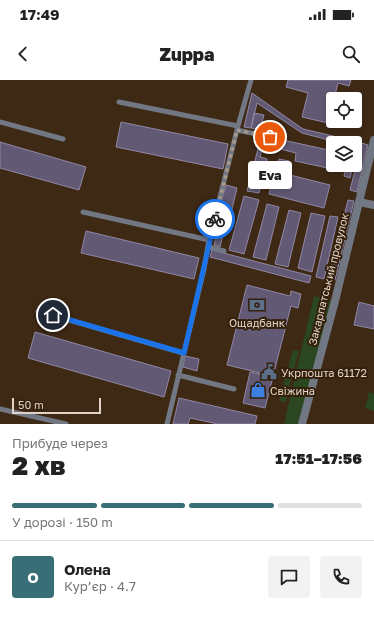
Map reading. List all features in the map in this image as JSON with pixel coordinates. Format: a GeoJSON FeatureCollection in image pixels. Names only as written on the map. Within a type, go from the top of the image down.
{"type":"FeatureCollection","features":[{"type":"Feature","properties":{"kind":"street","name":"Закарпатський провулок"},"geometry":{"type":"LineString","coordinates":[[302,424],[335,301],[374,140]]}},
{"type":"Feature","properties":{"kind":"street"},"geometry":{"type":"LineString","coordinates":[[359,202],[374,205]]}},
{"type":"Feature","properties":{"kind":"lane"},"geometry":{"type":"LineString","coordinates":[[167,424],[209,240],[237,128],[251,80]]}},
{"type":"Feature","properties":{"kind":"lane"},"geometry":{"type":"LineString","coordinates":[[119,102],[237,128],[270,137]]}},
{"type":"Feature","properties":{"kind":"lane"},"geometry":{"type":"LineString","coordinates":[[0,122],[63,139]]}},
{"type":"Feature","properties":{"kind":"lane"},"geometry":{"type":"LineString","coordinates":[[83,212],[209,240]]}},
{"type":"Feature","properties":{"kind":"lane"},"geometry":{"type":"LineString","coordinates":[[208,247],[224,251]]}},
{"type":"Feature","properties":{"kind":"lane"},"geometry":{"type":"LineString","coordinates":[[38,311],[184,353]]}},
{"type":"Feature","properties":{"kind":"lane"},"geometry":{"type":"LineString","coordinates":[[178,375],[234,389]]}},
{"type":"Feature","properties":{"kind":"lane"},"geometry":{"type":"LineString","coordinates":[[0,410],[66,424]]}},
{"type":"Feature","properties":{"kind":"green space"},"geometry":{"type":"Polygon","coordinates":[[[314,296],[335,301],[302,424],[284,424],[314,296]]]}},
{"type":"Feature","properties":{"kind":"green space"},"geometry":{"type":"Polygon","coordinates":[[[293,350],[299,351],[294,369],[288,368],[293,350]]]}},
{"type":"Feature","properties":{"kind":"green space"},"geometry":{"type":"Polygon","coordinates":[[[285,378],[291,379],[286,402],[279,401],[285,378]]]}},
{"type":"Feature","properties":{"kind":"green space"},"geometry":{"type":"Polygon","coordinates":[[[369,392],[374,394],[374,411],[365,408],[369,392]]]}},
{"type":"Feature","properties":{"kind":"building"},"geometry":{"type":"Polygon","coordinates":[[[288,80],[351,80],[349,86],[338,83],[336,92],[326,92],[326,123],[302,117],[308,93],[286,87],[288,80]]]}},
{"type":"Feature","properties":{"kind":"building"},"geometry":{"type":"Polygon","coordinates":[[[252,93],[303,129],[333,136],[326,136],[326,139],[302,133],[257,103],[251,128],[244,127],[252,93]]]}},
{"type":"Feature","properties":{"kind":"building"},"geometry":{"type":"Polygon","coordinates":[[[254,113],[264,115],[262,122],[273,124],[271,132],[251,128],[254,113]]]}},
{"type":"Feature","properties":{"kind":"building"},"geometry":{"type":"Polygon","coordinates":[[[121,122],[228,144],[223,169],[116,147],[121,122]]]}},
{"type":"Feature","properties":{"kind":"building"},"geometry":{"type":"Polygon","coordinates":[[[274,138],[326,149],[326,168],[295,161],[296,153],[272,147],[274,138]]]}},
{"type":"Feature","properties":{"kind":"building"},"geometry":{"type":"Polygon","coordinates":[[[260,141],[264,142],[260,157],[267,159],[259,193],[247,191],[260,141]]]}},
{"type":"Feature","properties":{"kind":"building"},"geometry":{"type":"Polygon","coordinates":[[[0,142],[86,167],[79,190],[0,168],[0,142]]]}},
{"type":"Feature","properties":{"kind":"building"},"geometry":{"type":"Polygon","coordinates":[[[362,143],[368,145],[362,171],[362,143]]]}},
{"type":"Feature","properties":{"kind":"building"},"geometry":{"type":"Polygon","coordinates":[[[279,159],[289,161],[286,174],[330,185],[324,208],[269,194],[279,159]]]}},
{"type":"Feature","properties":{"kind":"building"},"geometry":{"type":"Polygon","coordinates":[[[345,172],[351,172],[350,178],[344,176],[345,172]]]}},
{"type":"Feature","properties":{"kind":"building"},"geometry":{"type":"Polygon","coordinates":[[[355,172],[362,172],[357,192],[350,190],[355,172]]]}},
{"type":"Feature","properties":{"kind":"building"},"geometry":{"type":"Polygon","coordinates":[[[226,185],[237,188],[232,209],[220,206],[226,185]]]}},
{"type":"Feature","properties":{"kind":"building"},"geometry":{"type":"Polygon","coordinates":[[[244,196],[259,200],[244,254],[229,250],[244,196]]]}},
{"type":"Feature","properties":{"kind":"building"},"geometry":{"type":"Polygon","coordinates":[[[348,200],[354,201],[335,280],[328,279],[348,200]]]}},
{"type":"Feature","properties":{"kind":"building"},"geometry":{"type":"Polygon","coordinates":[[[267,204],[279,207],[266,260],[253,257],[267,204]]]}},
{"type":"Feature","properties":{"kind":"building"},"geometry":{"type":"Polygon","coordinates":[[[223,207],[230,208],[220,247],[214,245],[223,207]]]}},
{"type":"Feature","properties":{"kind":"building"},"geometry":{"type":"Polygon","coordinates":[[[289,210],[301,213],[288,267],[275,264],[289,210]]]}},
{"type":"Feature","properties":{"kind":"building"},"geometry":{"type":"Polygon","coordinates":[[[311,213],[325,216],[312,272],[298,268],[311,213]]]}},
{"type":"Feature","properties":{"kind":"building"},"geometry":{"type":"Polygon","coordinates":[[[330,216],[338,217],[324,279],[316,277],[330,216]]]}},
{"type":"Feature","properties":{"kind":"building"},"geometry":{"type":"Polygon","coordinates":[[[86,231],[199,258],[194,279],[81,253],[86,231]]]}},
{"type":"Feature","properties":{"kind":"building"},"geometry":{"type":"Polygon","coordinates":[[[212,250],[311,276],[309,283],[210,257],[212,250]]]}},
{"type":"Feature","properties":{"kind":"building"},"geometry":{"type":"Polygon","coordinates":[[[247,285],[290,296],[291,291],[301,294],[298,308],[291,306],[273,376],[227,365],[247,285]]]}},
{"type":"Feature","properties":{"kind":"building"},"geometry":{"type":"Polygon","coordinates":[[[359,302],[374,306],[374,329],[354,325],[359,302]]]}},
{"type":"Feature","properties":{"kind":"building"},"geometry":{"type":"Polygon","coordinates":[[[35,332],[171,371],[164,397],[28,358],[35,332]]]}},
{"type":"Feature","properties":{"kind":"building"},"geometry":{"type":"Polygon","coordinates":[[[185,356],[199,359],[197,371],[183,367],[185,356]]]}},
{"type":"Feature","properties":{"kind":"building","name":"Свіжина"},"geometry":{"type":"Polygon","coordinates":[[[250,372],[273,377],[265,408],[243,403],[250,372]]]}},
{"type":"Feature","properties":{"kind":"building"},"geometry":{"type":"Polygon","coordinates":[[[179,398],[257,416],[255,424],[218,424],[190,418],[188,424],[173,424],[179,398]]]}},
{"type":"Feature","properties":{"kind":"way so far"},"geometry":{"type":"LineString","coordinates":[[215,219],[237,130],[270,137]]}},
{"type":"Feature","properties":{"kind":"place","name":"Eva"},"geometry":{"type":"Point","coordinates":[270,137]}},
{"type":"Feature","properties":{"kind":"place","name":"Ощадбанк"},"geometry":{"type":"Point","coordinates":[257,305]}},
{"type":"Feature","properties":{"kind":"place","name":"Укрпошта 61172"},"geometry":{"type":"Point","coordinates":[269,372]}},
{"type":"Feature","properties":{"kind":"place","name":"Свіжина"},"geometry":{"type":"Point","coordinates":[258,390]}},
{"type":"Feature","properties":{"kind":"route"},"geometry":{"type":"LineString","coordinates":[[53,315],[184,353],[215,219]]}}]}
